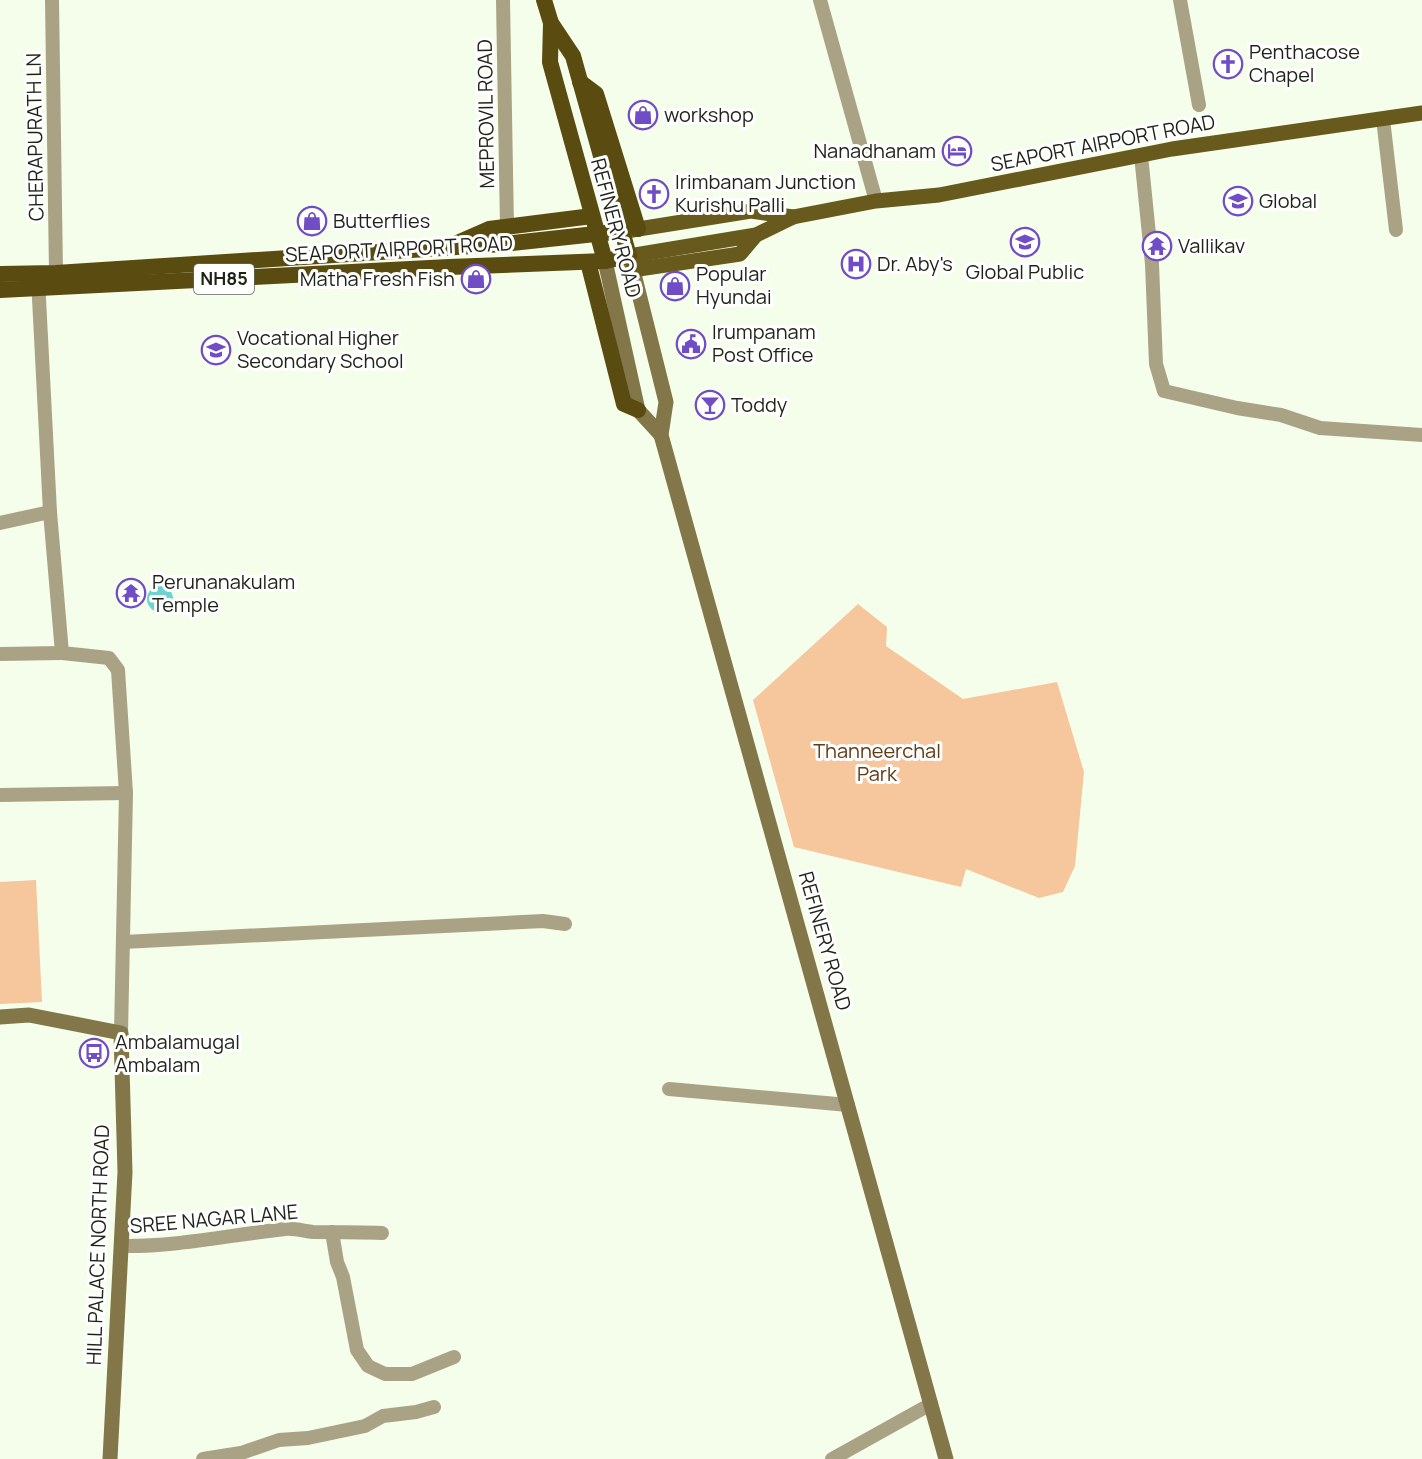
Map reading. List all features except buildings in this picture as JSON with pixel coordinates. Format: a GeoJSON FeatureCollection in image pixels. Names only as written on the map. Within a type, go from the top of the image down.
{"type":"FeatureCollection","features":[{"type":"Feature","properties":{"kind":"highway","name":"REFINERY ROAD"},"geometry":{"type":"LineString","coordinates":[[544,0],[551,23],[573,56],[631,230],[631,263]]}},
{"type":"Feature","properties":{"kind":"highway","name":"REFINERY ROAD"},"geometry":{"type":"LineString","coordinates":[[551,23],[550,62],[598,234],[596,261],[624,404],[638,410]]}},
{"type":"Feature","properties":{"kind":"highway"},"geometry":{"type":"LineString","coordinates":[[448,248],[489,229],[592,216]]}},
{"type":"Feature","properties":{"kind":"highway","name":"SEAPORT AIRPORT ROAD"},"geometry":{"type":"LineString","coordinates":[[0,290],[38,281],[56,273],[448,248],[631,230]]}},
{"type":"Feature","properties":{"kind":"highway","name":"SEAPORT AIRPORT ROAD"},"geometry":{"type":"LineString","coordinates":[[0,274],[38,281],[596,261],[631,263]]}},
{"type":"Feature","properties":{"kind":"main road","name":"SEAPORT AIRPORT ROAD"},"geometry":{"type":"LineString","coordinates":[[631,263],[756,235],[793,217],[876,201],[939,195],[1172,149],[1422,113]]}},
{"type":"Feature","properties":{"kind":"main road","name":"SEAPORT AIRPORT ROAD"},"geometry":{"type":"LineString","coordinates":[[631,230],[751,211],[793,217]]}},
{"type":"Feature","properties":{"kind":"main road","name":"REFINERY ROAD"},"geometry":{"type":"LineString","coordinates":[[631,263],[666,402],[661,435],[946,1459]]}},
{"type":"Feature","properties":{"kind":"main road","name":"REFINERY ROAD"},"geometry":{"type":"LineString","coordinates":[[638,410],[661,435]]}},
{"type":"Feature","properties":{"kind":"main road"},"geometry":{"type":"LineString","coordinates":[[0,1017],[29,1016],[122,1033]]}},
{"type":"Feature","properties":{"kind":"main road","name":"HILL PALACE NORTH ROAD"},"geometry":{"type":"LineString","coordinates":[[110,1459],[124,1172],[122,1033]]}},
{"type":"Feature","properties":{"kind":"street","name":"CHERAPURATH LN"},"geometry":{"type":"LineString","coordinates":[[52,0],[56,273]]}},
{"type":"Feature","properties":{"kind":"street","name":"MEPROVIL ROAD"},"geometry":{"type":"LineString","coordinates":[[503,0],[507,227]]}},
{"type":"Feature","properties":{"kind":"street"},"geometry":{"type":"LineString","coordinates":[[820,0],[876,201]]}},
{"type":"Feature","properties":{"kind":"street"},"geometry":{"type":"LineString","coordinates":[[1180,0],[1199,105]]}},
{"type":"Feature","properties":{"kind":"street"},"geometry":{"type":"LineString","coordinates":[[1383,118],[1396,230]]}},
{"type":"Feature","properties":{"kind":"street"},"geometry":{"type":"LineString","coordinates":[[1141,155],[1152,264],[1156,364],[1164,391],[1237,408],[1281,415],[1320,428],[1422,435]]}},
{"type":"Feature","properties":{"kind":"street"},"geometry":{"type":"LineString","coordinates":[[38,281],[50,512],[62,652]]}},
{"type":"Feature","properties":{"kind":"street"},"geometry":{"type":"LineString","coordinates":[[0,523],[50,512]]}},
{"type":"Feature","properties":{"kind":"street"},"geometry":{"type":"LineString","coordinates":[[0,654],[62,652],[109,658],[118,670],[126,793],[122,1033]]}},
{"type":"Feature","properties":{"kind":"street"},"geometry":{"type":"LineString","coordinates":[[0,795],[126,793]]}},
{"type":"Feature","properties":{"kind":"street"},"geometry":{"type":"LineString","coordinates":[[123,942],[543,921],[565,924]]}},
{"type":"Feature","properties":{"kind":"street"},"geometry":{"type":"LineString","coordinates":[[669,1089],[848,1105]]}},
{"type":"Feature","properties":{"kind":"street","name":"SREE NAGAR LANE"},"geometry":{"type":"LineString","coordinates":[[121,1246],[153,1246],[288,1229],[382,1233]]}},
{"type":"Feature","properties":{"kind":"street"},"geometry":{"type":"LineString","coordinates":[[332,1232],[357,1350],[369,1366],[384,1374],[412,1374],[454,1357]]}},
{"type":"Feature","properties":{"kind":"street"},"geometry":{"type":"LineString","coordinates":[[832,1459],[931,1404]]}},
{"type":"Feature","properties":{"kind":"street"},"geometry":{"type":"LineString","coordinates":[[203,1459],[241,1453],[279,1440],[308,1438],[365,1426],[383,1416],[434,1407]]}},
{"type":"Feature","properties":{"kind":"green space","name":"Thanneerchal Park"},"geometry":{"type":"Polygon","coordinates":[[[858,604],[887,627],[886,646],[963,699],[1057,682],[1084,772],[1075,866],[1063,892],[1039,898],[966,869],[961,887],[794,847],[753,700],[858,604]]]}},
{"type":"Feature","properties":{"kind":"green space"},"geometry":{"type":"Polygon","coordinates":[[[36,880],[42,1002],[0,1004],[0,882],[36,880]]]}},
{"type":"Feature","properties":{"kind":"water"},"geometry":{"type":"Polygon","coordinates":[[[160,586],[169,590],[173,599],[169,608],[160,612],[151,608],[147,599],[151,590],[160,586]]]}},
{"type":"Feature","properties":{"kind":"place","name":"Penthacose Chapel"},"geometry":{"type":"Point","coordinates":[1228,64]}},
{"type":"Feature","properties":{"kind":"place","name":"workshop"},"geometry":{"type":"Point","coordinates":[643,115]}},
{"type":"Feature","properties":{"kind":"place","name":"Nanadhanam"},"geometry":{"type":"Point","coordinates":[957,151]}},
{"type":"Feature","properties":{"kind":"place","name":"Irimbanam Junction Kurishu Palli"},"geometry":{"type":"Point","coordinates":[654,194]}},
{"type":"Feature","properties":{"kind":"place","name":"Global"},"geometry":{"type":"Point","coordinates":[1238,201]}},
{"type":"Feature","properties":{"kind":"place","name":"Butterflies"},"geometry":{"type":"Point","coordinates":[312,221]}},
{"type":"Feature","properties":{"kind":"place","name":"Global Public"},"geometry":{"type":"Point","coordinates":[1025,242]}},
{"type":"Feature","properties":{"kind":"place","name":"Vallikav"},"geometry":{"type":"Point","coordinates":[1157,246]}},
{"type":"Feature","properties":{"kind":"place","name":"Dr. Aby's"},"geometry":{"type":"Point","coordinates":[856,264]}},
{"type":"Feature","properties":{"kind":"place","name":"Matha Fresh Fish"},"geometry":{"type":"Point","coordinates":[476,279]}},
{"type":"Feature","properties":{"kind":"place","name":"Popular Hyundai"},"geometry":{"type":"Point","coordinates":[675,286]}},
{"type":"Feature","properties":{"kind":"place","name":"Irumpanam Post Office"},"geometry":{"type":"Point","coordinates":[691,344]}},
{"type":"Feature","properties":{"kind":"place","name":"Vocational Higher Secondary School"},"geometry":{"type":"Point","coordinates":[216,350]}},
{"type":"Feature","properties":{"kind":"place","name":"Toddy"},"geometry":{"type":"Point","coordinates":[710,405]}},
{"type":"Feature","properties":{"kind":"place","name":"Perunanakulam Temple"},"geometry":{"type":"Point","coordinates":[131,593]}},
{"type":"Feature","properties":{"kind":"place","name":"Ambalamugal Ambalam"},"geometry":{"type":"Point","coordinates":[94,1053]}}]}
